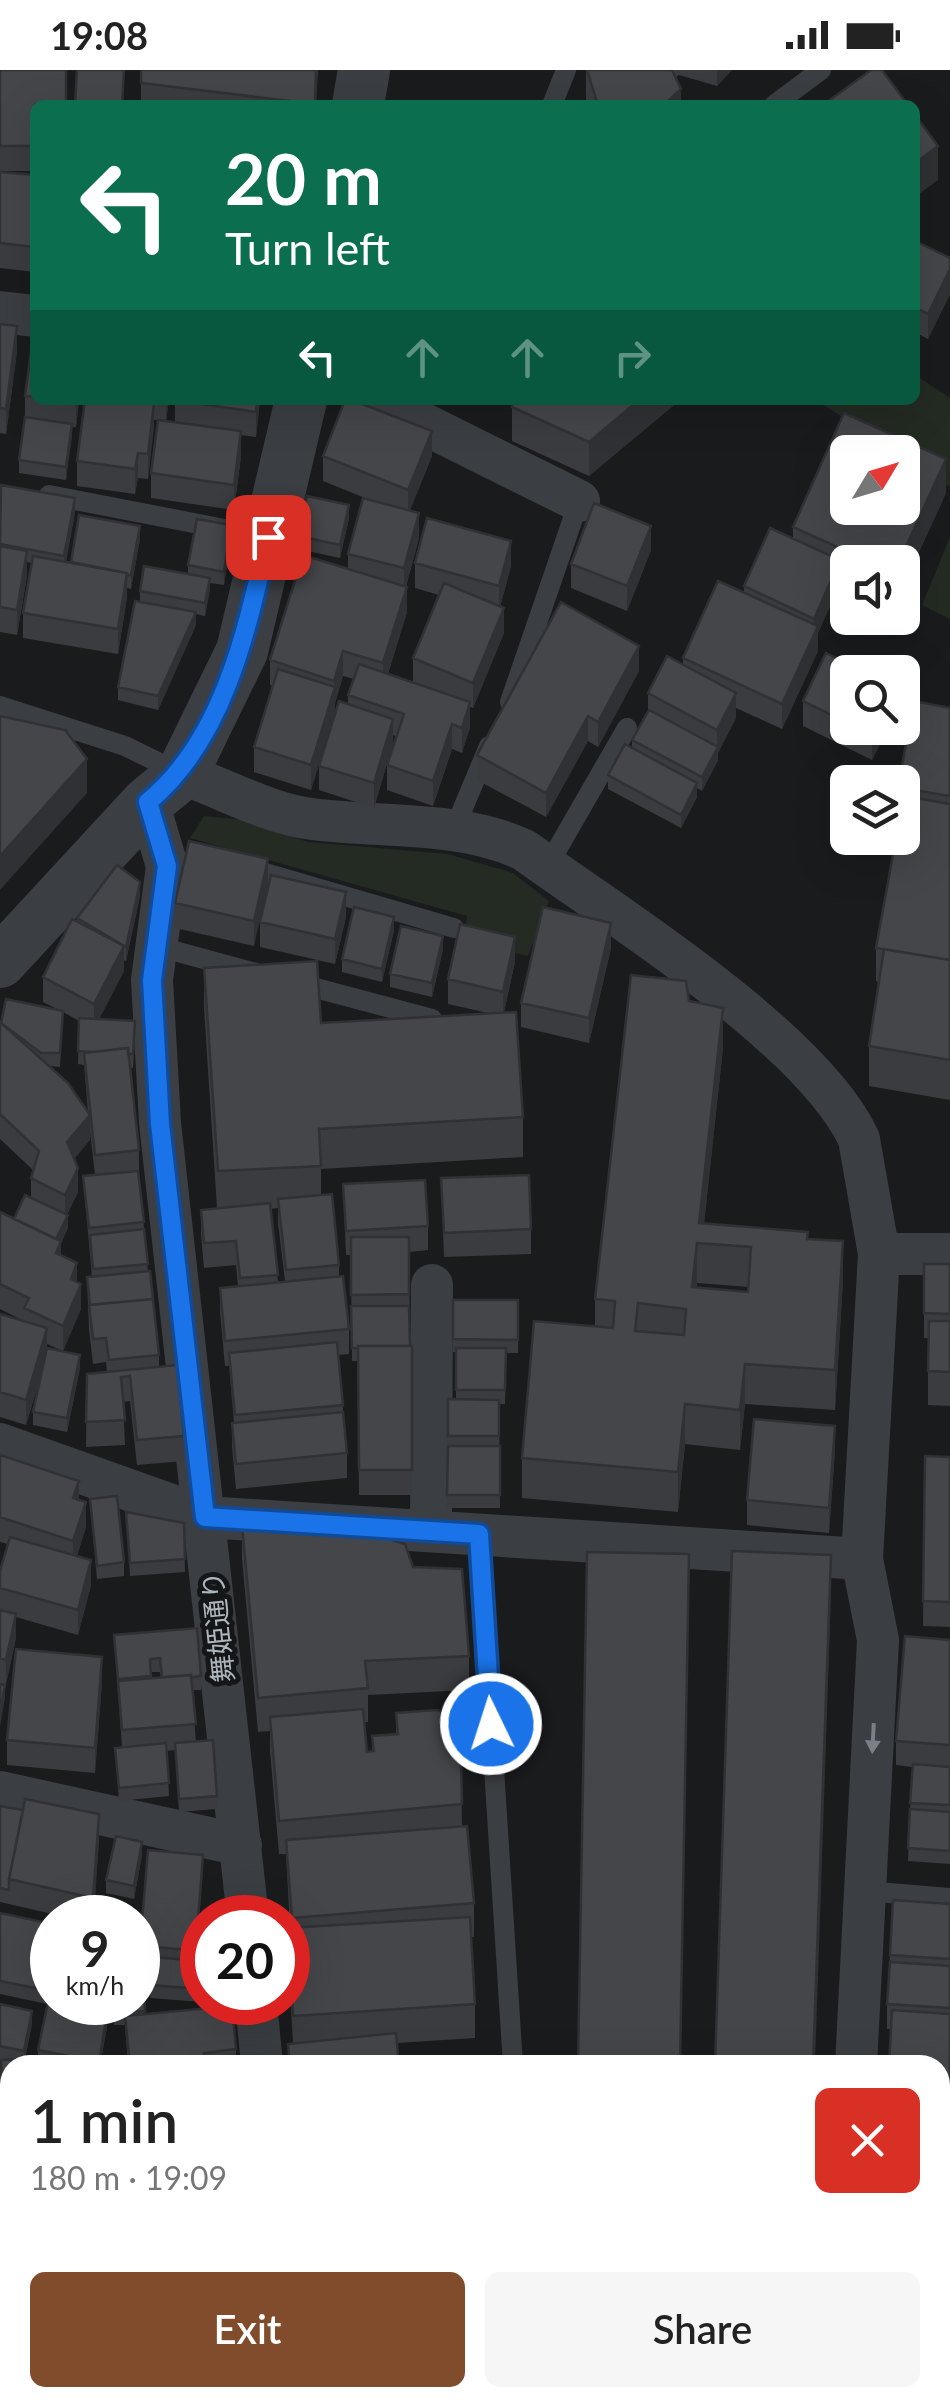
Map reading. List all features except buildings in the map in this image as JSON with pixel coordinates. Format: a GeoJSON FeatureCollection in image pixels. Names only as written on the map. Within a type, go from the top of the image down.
{"type":"FeatureCollection","features":[{"type":"Feature","properties":{"kind":"street"},"geometry":{"type":"LineString","coordinates":[[359,100],[364,70]]}},
{"type":"Feature","properties":{"kind":"street"},"geometry":{"type":"LineString","coordinates":[[0,312],[30,315]]}},
{"type":"Feature","properties":{"kind":"street"},"geometry":{"type":"LineString","coordinates":[[0,962],[167,816],[242,650],[301,405]]}},
{"type":"Feature","properties":{"kind":"street"},"geometry":{"type":"LineString","coordinates":[[396,405],[424,412],[579,500]]}},
{"type":"Feature","properties":{"kind":"street"},"geometry":{"type":"LineString","coordinates":[[167,816],[307,819],[499,839],[547,867],[724,995],[840,1105],[859,1139],[879,1254],[862,1559],[896,1641],[865,1891],[857,2055]]}},
{"type":"Feature","properties":{"kind":"street","name":"舞姫通り"},"geometry":{"type":"LineString","coordinates":[[167,816],[167,866],[152,980],[160,1124],[246,1895]]}},
{"type":"Feature","properties":{"kind":"street"},"geometry":{"type":"LineString","coordinates":[[879,1254],[950,1254]]}},
{"type":"Feature","properties":{"kind":"street"},"geometry":{"type":"LineString","coordinates":[[430,1531],[432,1285]]}},
{"type":"Feature","properties":{"kind":"street"},"geometry":{"type":"LineString","coordinates":[[0,1444],[205,1517],[862,1559]]}},
{"type":"Feature","properties":{"kind":"street"},"geometry":{"type":"LineString","coordinates":[[0,1792],[241,1845]]}},
{"type":"Feature","properties":{"kind":"street"},"geometry":{"type":"LineString","coordinates":[[258,2025],[261,2055]]}},
{"type":"Feature","properties":{"kind":"lane"},"geometry":{"type":"LineString","coordinates":[[554,100],[566,70]]}},
{"type":"Feature","properties":{"kind":"lane"},"geometry":{"type":"LineString","coordinates":[[781,100],[821,70]]}},
{"type":"Feature","properties":{"kind":"lane"},"geometry":{"type":"LineString","coordinates":[[30,492],[268,537]]}},
{"type":"Feature","properties":{"kind":"lane"},"geometry":{"type":"LineString","coordinates":[[453,832],[514,692],[579,500]]}},
{"type":"Feature","properties":{"kind":"lane"},"geometry":{"type":"LineString","coordinates":[[0,706],[126,746],[167,816]]}},
{"type":"Feature","properties":{"kind":"lane"},"geometry":{"type":"LineString","coordinates":[[547,867],[627,728]]}},
{"type":"Feature","properties":{"kind":"lane"},"geometry":{"type":"LineString","coordinates":[[215,859],[454,928]]}},
{"type":"Feature","properties":{"kind":"lane"},"geometry":{"type":"LineString","coordinates":[[156,946],[432,1019]]}},
{"type":"Feature","properties":{"kind":"lane"},"geometry":{"type":"LineString","coordinates":[[479,1534],[511,2055]]}},
{"type":"Feature","properties":{"kind":"lane"},"geometry":{"type":"LineString","coordinates":[[865,1891],[950,1898]]}},
{"type":"Feature","properties":{"kind":"shaded area"},"geometry":{"type":"Polygon","coordinates":[[[920,378],[950,398],[950,487],[920,468],[920,435],[870,435],[824,405],[920,405],[920,378]]]}},
{"type":"Feature","properties":{"kind":"shaded area"},"geometry":{"type":"Polygon","coordinates":[[[950,537],[950,619],[922,605],[950,537]]]}},
{"type":"Feature","properties":{"kind":"shaded area"},"geometry":{"type":"Polygon","coordinates":[[[204,816],[244,820],[308,842],[448,854],[513,873],[549,901],[528,956],[464,941],[467,916],[190,838],[204,816]]]}},
{"type":"Feature","properties":{"kind":"route"},"geometry":{"type":"LineString","coordinates":[[268,537],[242,650],[182,774],[148,802],[167,866],[152,980],[160,1124],[205,1517],[479,1534],[491,1724]]}}]}
